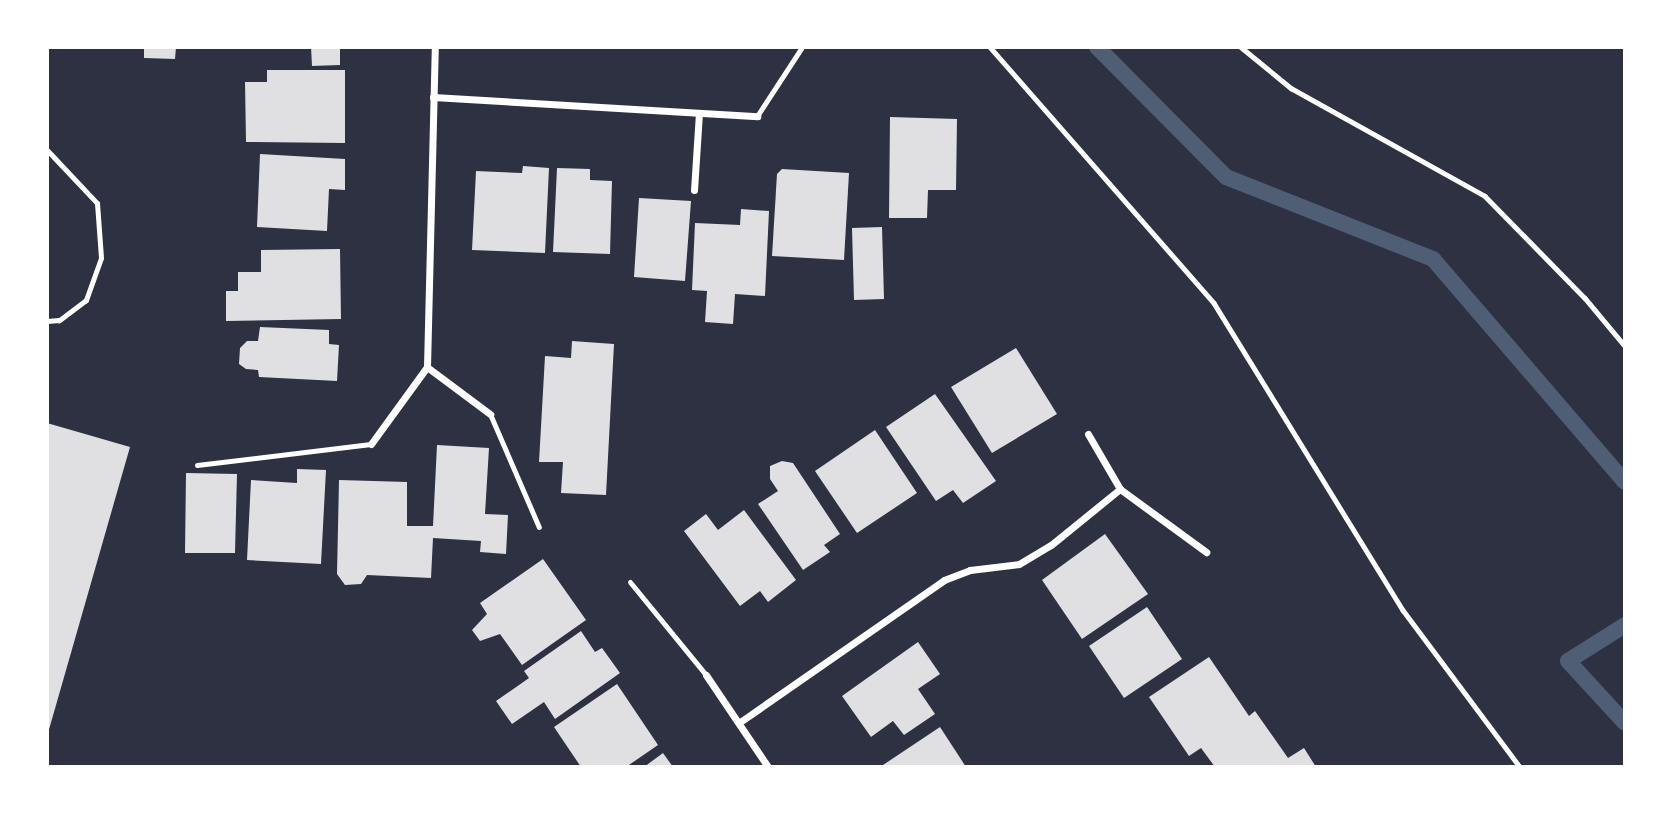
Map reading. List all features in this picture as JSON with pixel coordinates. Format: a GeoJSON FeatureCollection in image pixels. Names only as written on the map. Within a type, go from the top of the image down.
{"type":"FeatureCollection","features":[{"type":"Feature","properties":{"kind":"street"},"geometry":{"type":"LineString","coordinates":[[372,444],[427,367],[435,47]]}},
{"type":"Feature","properties":{"kind":"street"},"geometry":{"type":"LineString","coordinates":[[433,96],[757,116]]}},
{"type":"Feature","properties":{"kind":"street"},"geometry":{"type":"LineString","coordinates":[[694,190],[699,113]]}},
{"type":"Feature","properties":{"kind":"street"},"geometry":{"type":"LineString","coordinates":[[427,367],[490,414]]}},
{"type":"Feature","properties":{"kind":"street"},"geometry":{"type":"LineString","coordinates":[[1088,435],[1120,489],[1206,552]]}},
{"type":"Feature","properties":{"kind":"street"},"geometry":{"type":"LineString","coordinates":[[740,722],[943,580],[970,570],[1019,564],[1051,545],[1120,489]]}},
{"type":"Feature","properties":{"kind":"street"},"geometry":{"type":"LineString","coordinates":[[706,675],[768,767]]}},
{"type":"Feature","properties":{"kind":"lane"},"geometry":{"type":"LineString","coordinates":[[757,116],[802,47]]}},
{"type":"Feature","properties":{"kind":"lane"},"geometry":{"type":"LineString","coordinates":[[47,149],[97,203],[101,258],[86,300],[59,320],[47,321]]}},
{"type":"Feature","properties":{"kind":"lane"},"geometry":{"type":"LineString","coordinates":[[490,414],[539,527]]}},
{"type":"Feature","properties":{"kind":"lane"},"geometry":{"type":"LineString","coordinates":[[197,465],[372,444]]}},
{"type":"Feature","properties":{"kind":"lane"},"geometry":{"type":"LineString","coordinates":[[630,582],[706,675]]}},
{"type":"Feature","properties":{"kind":"path"},"geometry":{"type":"LineString","coordinates":[[990,47],[1214,303],[1403,610],[1520,767]]}},
{"type":"Feature","properties":{"kind":"path"},"geometry":{"type":"LineString","coordinates":[[1241,47],[1291,88],[1485,196],[1585,298],[1625,346]]}},
{"type":"Feature","properties":{"kind":"building"},"geometry":{"type":"Polygon","coordinates":[[[144,47],[176,47],[175,59],[144,58],[144,47]]]}},
{"type":"Feature","properties":{"kind":"building"},"geometry":{"type":"Polygon","coordinates":[[[311,47],[340,47],[340,65],[312,66],[311,47]]]}},
{"type":"Feature","properties":{"kind":"building"},"geometry":{"type":"Polygon","coordinates":[[[267,70],[345,70],[345,143],[246,142],[245,82],[267,82],[267,70]]]}},
{"type":"Feature","properties":{"kind":"building"},"geometry":{"type":"Polygon","coordinates":[[[890,117],[957,119],[956,190],[928,190],[927,218],[889,218],[890,117]]]}},
{"type":"Feature","properties":{"kind":"building"},"geometry":{"type":"Polygon","coordinates":[[[260,154],[345,159],[345,190],[329,189],[327,231],[257,227],[260,154]]]}},
{"type":"Feature","properties":{"kind":"building"},"geometry":{"type":"Polygon","coordinates":[[[523,166],[549,168],[545,253],[472,250],[476,171],[522,173],[523,166]]]}},
{"type":"Feature","properties":{"kind":"building"},"geometry":{"type":"Polygon","coordinates":[[[557,168],[590,169],[590,180],[612,181],[610,254],[553,252],[557,168]]]}},
{"type":"Feature","properties":{"kind":"building"},"geometry":{"type":"Polygon","coordinates":[[[782,169],[849,173],[844,260],[772,256],[777,174],[782,169]]]}},
{"type":"Feature","properties":{"kind":"building"},"geometry":{"type":"Polygon","coordinates":[[[639,198],[691,201],[685,281],[634,277],[639,198]]]}},
{"type":"Feature","properties":{"kind":"building"},"geometry":{"type":"Polygon","coordinates":[[[741,209],[769,211],[765,296],[735,294],[733,324],[705,322],[707,291],[692,290],[695,223],[740,225],[741,209]]]}},
{"type":"Feature","properties":{"kind":"building"},"geometry":{"type":"Polygon","coordinates":[[[882,227],[884,299],[854,300],[852,228],[882,227]]]}},
{"type":"Feature","properties":{"kind":"building"},"geometry":{"type":"Polygon","coordinates":[[[340,249],[341,319],[226,321],[226,291],[238,291],[238,272],[261,272],[261,250],[340,249]]]}},
{"type":"Feature","properties":{"kind":"building"},"geometry":{"type":"Polygon","coordinates":[[[260,327],[329,330],[329,344],[339,345],[337,381],[259,377],[258,370],[246,369],[239,364],[240,348],[247,341],[258,341],[260,327]]]}},
{"type":"Feature","properties":{"kind":"building"},"geometry":{"type":"Polygon","coordinates":[[[572,341],[614,344],[606,495],[561,493],[563,462],[539,462],[545,356],[571,358],[572,341]]]}},
{"type":"Feature","properties":{"kind":"building"},"geometry":{"type":"Polygon","coordinates":[[[1016,348],[1057,414],[992,453],[951,387],[1016,348]]]}},
{"type":"Feature","properties":{"kind":"building"},"geometry":{"type":"Polygon","coordinates":[[[935,394],[996,481],[963,503],[953,490],[936,501],[886,427],[935,394]]]}},
{"type":"Feature","properties":{"kind":"building"},"geometry":{"type":"Polygon","coordinates":[[[47,423],[130,447],[48,733],[47,733],[47,423]]]}},
{"type":"Feature","properties":{"kind":"building"},"geometry":{"type":"Polygon","coordinates":[[[875,430],[917,493],[857,533],[815,471],[875,430]]]}},
{"type":"Feature","properties":{"kind":"building"},"geometry":{"type":"Polygon","coordinates":[[[437,445],[489,448],[485,514],[508,515],[506,554],[480,552],[481,541],[433,538],[431,578],[367,575],[361,584],[345,585],[337,574],[339,480],[407,482],[407,526],[433,526],[437,445]]]}},
{"type":"Feature","properties":{"kind":"building"},"geometry":{"type":"Polygon","coordinates":[[[782,461],[793,463],[840,534],[824,545],[830,552],[803,570],[758,504],[778,491],[770,479],[770,466],[782,461]]]}},
{"type":"Feature","properties":{"kind":"building"},"geometry":{"type":"Polygon","coordinates":[[[297,469],[326,470],[321,564],[247,560],[251,480],[297,483],[297,469]]]}},
{"type":"Feature","properties":{"kind":"building"},"geometry":{"type":"Polygon","coordinates":[[[186,473],[237,474],[235,553],[185,553],[186,473]]]}},
{"type":"Feature","properties":{"kind":"building"},"geometry":{"type":"Polygon","coordinates":[[[744,510],[796,580],[768,602],[760,591],[740,606],[684,531],[706,514],[718,530],[744,510]]]}},
{"type":"Feature","properties":{"kind":"building"},"geometry":{"type":"Polygon","coordinates":[[[1105,534],[1148,594],[1082,639],[1042,580],[1105,534]]]}},
{"type":"Feature","properties":{"kind":"building"},"geometry":{"type":"Polygon","coordinates":[[[543,559],[586,620],[522,665],[500,634],[480,641],[472,630],[487,614],[480,603],[543,559]]]}},
{"type":"Feature","properties":{"kind":"building"},"geometry":{"type":"Polygon","coordinates":[[[1147,607],[1182,659],[1124,698],[1089,646],[1147,607]]]}},
{"type":"Feature","properties":{"kind":"building"},"geometry":{"type":"Polygon","coordinates":[[[581,631],[595,652],[602,648],[620,673],[555,719],[544,702],[512,724],[496,701],[529,678],[524,671],[581,631]]]}},
{"type":"Feature","properties":{"kind":"building"},"geometry":{"type":"Polygon","coordinates":[[[918,642],[940,674],[918,689],[935,714],[904,735],[893,721],[871,737],[842,696],[918,642]]]}},
{"type":"Feature","properties":{"kind":"building"},"geometry":{"type":"Polygon","coordinates":[[[1209,657],[1249,716],[1255,711],[1288,758],[1304,748],[1316,767],[1215,767],[1201,748],[1189,756],[1149,697],[1209,657]]]}},
{"type":"Feature","properties":{"kind":"building"},"geometry":{"type":"Polygon","coordinates":[[[617,684],[658,745],[626,767],[581,767],[554,727],[617,684]]]}},
{"type":"Feature","properties":{"kind":"building"},"geometry":{"type":"Polygon","coordinates":[[[940,727],[966,767],[880,767],[940,727]]]}},
{"type":"Feature","properties":{"kind":"building"},"geometry":{"type":"Polygon","coordinates":[[[663,753],[673,767],[644,767],[663,753]]]}},
{"type":"Feature","properties":{"kind":"waterway"},"geometry":{"type":"LineString","coordinates":[[1097,47],[1226,177],[1433,259],[1625,482]]}},
{"type":"Feature","properties":{"kind":"waterway"},"geometry":{"type":"LineString","coordinates":[[1625,625],[1568,661],[1625,723]]}}]}
